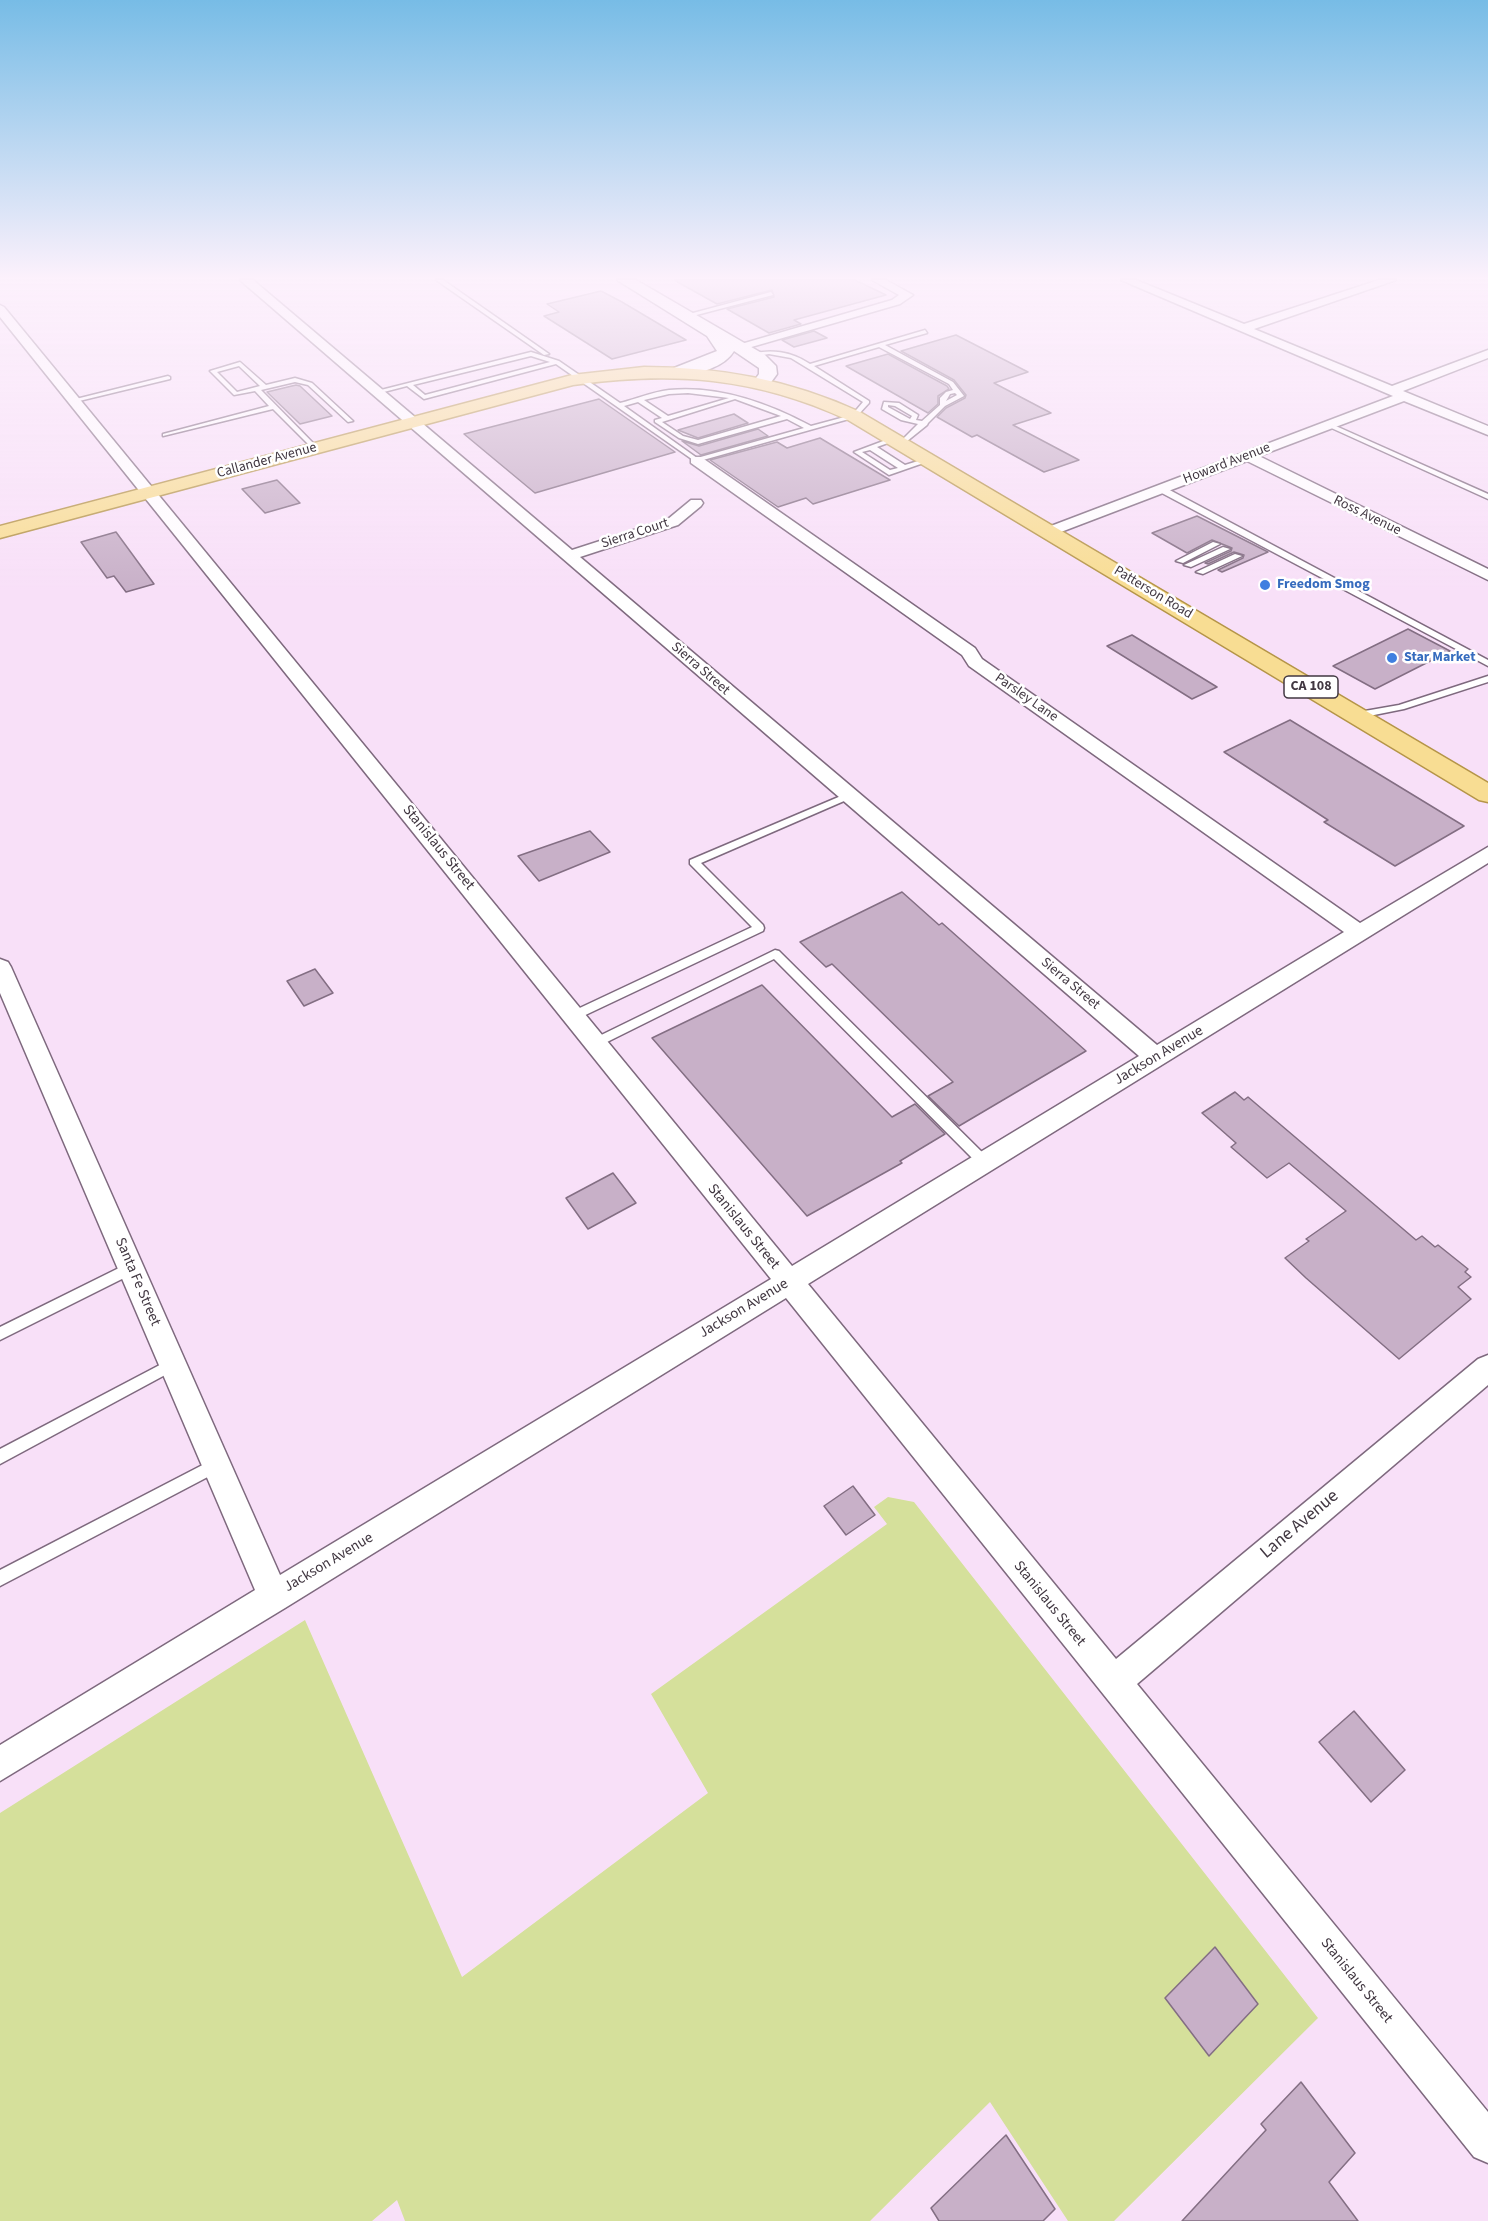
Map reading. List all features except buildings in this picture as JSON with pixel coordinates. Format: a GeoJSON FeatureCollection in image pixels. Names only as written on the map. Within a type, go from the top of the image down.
{"type":"FeatureCollection","features":[{"type":"Feature","properties":{"kind":"main road","name":"Callander Avenue"},"geometry":{"type":"LineString","coordinates":[[0,532],[559,384]]}},
{"type":"Feature","properties":{"kind":"main road","name":"Callander Avenue"},"geometry":{"type":"LineString","coordinates":[[772,384],[816,397]]}},
{"type":"Feature","properties":{"kind":"main road","name":"Patterson Road"},"geometry":{"type":"LineString","coordinates":[[816,397],[860,409],[897,442],[1359,715],[1488,794]]}},
{"type":"Feature","properties":{"kind":"street","name":"Stanislaus Street"},"geometry":{"type":"LineString","coordinates":[[62,384],[1488,2143]]}},
{"type":"Feature","properties":{"kind":"street","name":"Sierra Street"},"geometry":{"type":"LineString","coordinates":[[366,384],[1156,1057]]}},
{"type":"Feature","properties":{"kind":"street"},"geometry":{"type":"LineString","coordinates":[[1376,384],[1488,431]]}},
{"type":"Feature","properties":{"kind":"street","name":"Howard Avenue"},"geometry":{"type":"LineString","coordinates":[[1048,531],[1329,425],[1420,384]]}},
{"type":"Feature","properties":{"kind":"street","name":"Ross Avenue"},"geometry":{"type":"LineString","coordinates":[[1247,456],[1488,575]]}},
{"type":"Feature","properties":{"kind":"street","name":"Parsley Lane"},"geometry":{"type":"LineString","coordinates":[[696,460],[969,651],[975,662],[1360,933]]}},
{"type":"Feature","properties":{"kind":"street","name":"Sierra Court"},"geometry":{"type":"LineString","coordinates":[[568,556],[673,522],[696,503]]}},
{"type":"Feature","properties":{"kind":"street","name":"Jackson Avenue"},"geometry":{"type":"LineString","coordinates":[[0,1764],[1488,854]]}},
{"type":"Feature","properties":{"kind":"street","name":"Santa Fe Street"},"geometry":{"type":"LineString","coordinates":[[0,967],[273,1597]]}},
{"type":"Feature","properties":{"kind":"street","name":"Lane Avenue"},"geometry":{"type":"LineString","coordinates":[[1113,1683],[1488,1368]]}},
{"type":"Feature","properties":{"kind":"lane"},"geometry":{"type":"LineString","coordinates":[[75,400],[144,384]]}},
{"type":"Feature","properties":{"kind":"lane"},"geometry":{"type":"LineString","coordinates":[[226,384],[236,394],[279,384]]}},
{"type":"Feature","properties":{"kind":"lane"},"geometry":{"type":"LineString","coordinates":[[261,384],[265,387]]}},
{"type":"Feature","properties":{"kind":"lane"},"geometry":{"type":"LineString","coordinates":[[309,384],[350,421]]}},
{"type":"Feature","properties":{"kind":"lane"},"geometry":{"type":"LineString","coordinates":[[376,392],[408,384],[423,397],[474,384]]}},
{"type":"Feature","properties":{"kind":"lane"},"geometry":{"type":"LineString","coordinates":[[588,384],[696,460],[811,429],[860,409],[886,403],[884,408],[903,419],[925,424]]}},
{"type":"Feature","properties":{"kind":"lane"},"geometry":{"type":"LineString","coordinates":[[829,384],[860,409]]}},
{"type":"Feature","properties":{"kind":"lane"},"geometry":{"type":"LineString","coordinates":[[928,460],[890,473],[857,452],[897,442],[925,424],[944,405],[961,396],[951,384]]}},
{"type":"Feature","properties":{"kind":"lane"},"geometry":{"type":"LineString","coordinates":[[256,389],[315,448]]}},
{"type":"Feature","properties":{"kind":"lane"},"geometry":{"type":"LineString","coordinates":[[620,405],[669,392],[711,393],[737,398],[789,416],[811,429]]}},
{"type":"Feature","properties":{"kind":"lane"},"geometry":{"type":"LineString","coordinates":[[737,398],[657,421],[681,437],[698,442],[789,416]]}},
{"type":"Feature","properties":{"kind":"lane"},"geometry":{"type":"LineString","coordinates":[[640,400],[667,418]]}},
{"type":"Feature","properties":{"kind":"lane"},"geometry":{"type":"LineString","coordinates":[[165,435],[274,407]]}},
{"type":"Feature","properties":{"kind":"lane"},"geometry":{"type":"LineString","coordinates":[[1329,425],[1488,497]]}},
{"type":"Feature","properties":{"kind":"lane"},"geometry":{"type":"LineString","coordinates":[[871,447],[904,468]]}},
{"type":"Feature","properties":{"kind":"lane"},"geometry":{"type":"LineString","coordinates":[[1161,489],[1488,663]]}},
{"type":"Feature","properties":{"kind":"lane"},"geometry":{"type":"LineString","coordinates":[[1216,544],[1184,563],[1226,549]]}},
{"type":"Feature","properties":{"kind":"lane"},"geometry":{"type":"LineString","coordinates":[[1200,572],[1238,556]]}},
{"type":"Feature","properties":{"kind":"lane"},"geometry":{"type":"LineString","coordinates":[[1359,715],[1401,706],[1488,679]]}},
{"type":"Feature","properties":{"kind":"lane"},"geometry":{"type":"LineString","coordinates":[[573,1016],[759,928],[694,862],[848,796]]}},
{"type":"Feature","properties":{"kind":"lane"},"geometry":{"type":"LineString","coordinates":[[595,1043],[775,954],[983,1161]]}},
{"type":"Feature","properties":{"kind":"lane"},"geometry":{"type":"LineString","coordinates":[[0,1334],[131,1268]]}},
{"type":"Feature","properties":{"kind":"lane"},"geometry":{"type":"LineString","coordinates":[[0,1457],[173,1364]]}},
{"type":"Feature","properties":{"kind":"lane"},"geometry":{"type":"LineString","coordinates":[[0,1578],[216,1465]]}},
{"type":"Feature","properties":{"kind":"green space"},"geometry":{"type":"Polygon","coordinates":[[[888,1497],[914,1502],[1318,2018],[1114,2221],[1068,2221],[990,2102],[870,2221],[405,2221],[397,2200],[372,2221],[0,2221],[0,1813],[305,1620],[462,1977],[708,1793],[651,1694],[887,1524],[874,1507],[888,1497]]]}},
{"type":"Feature","properties":{"kind":"place","name":"Freedom Smog"},"geometry":{"type":"Point","coordinates":[1265,585]}},
{"type":"Feature","properties":{"kind":"place","name":"Star Market"},"geometry":{"type":"Point","coordinates":[1392,658]}}]}
